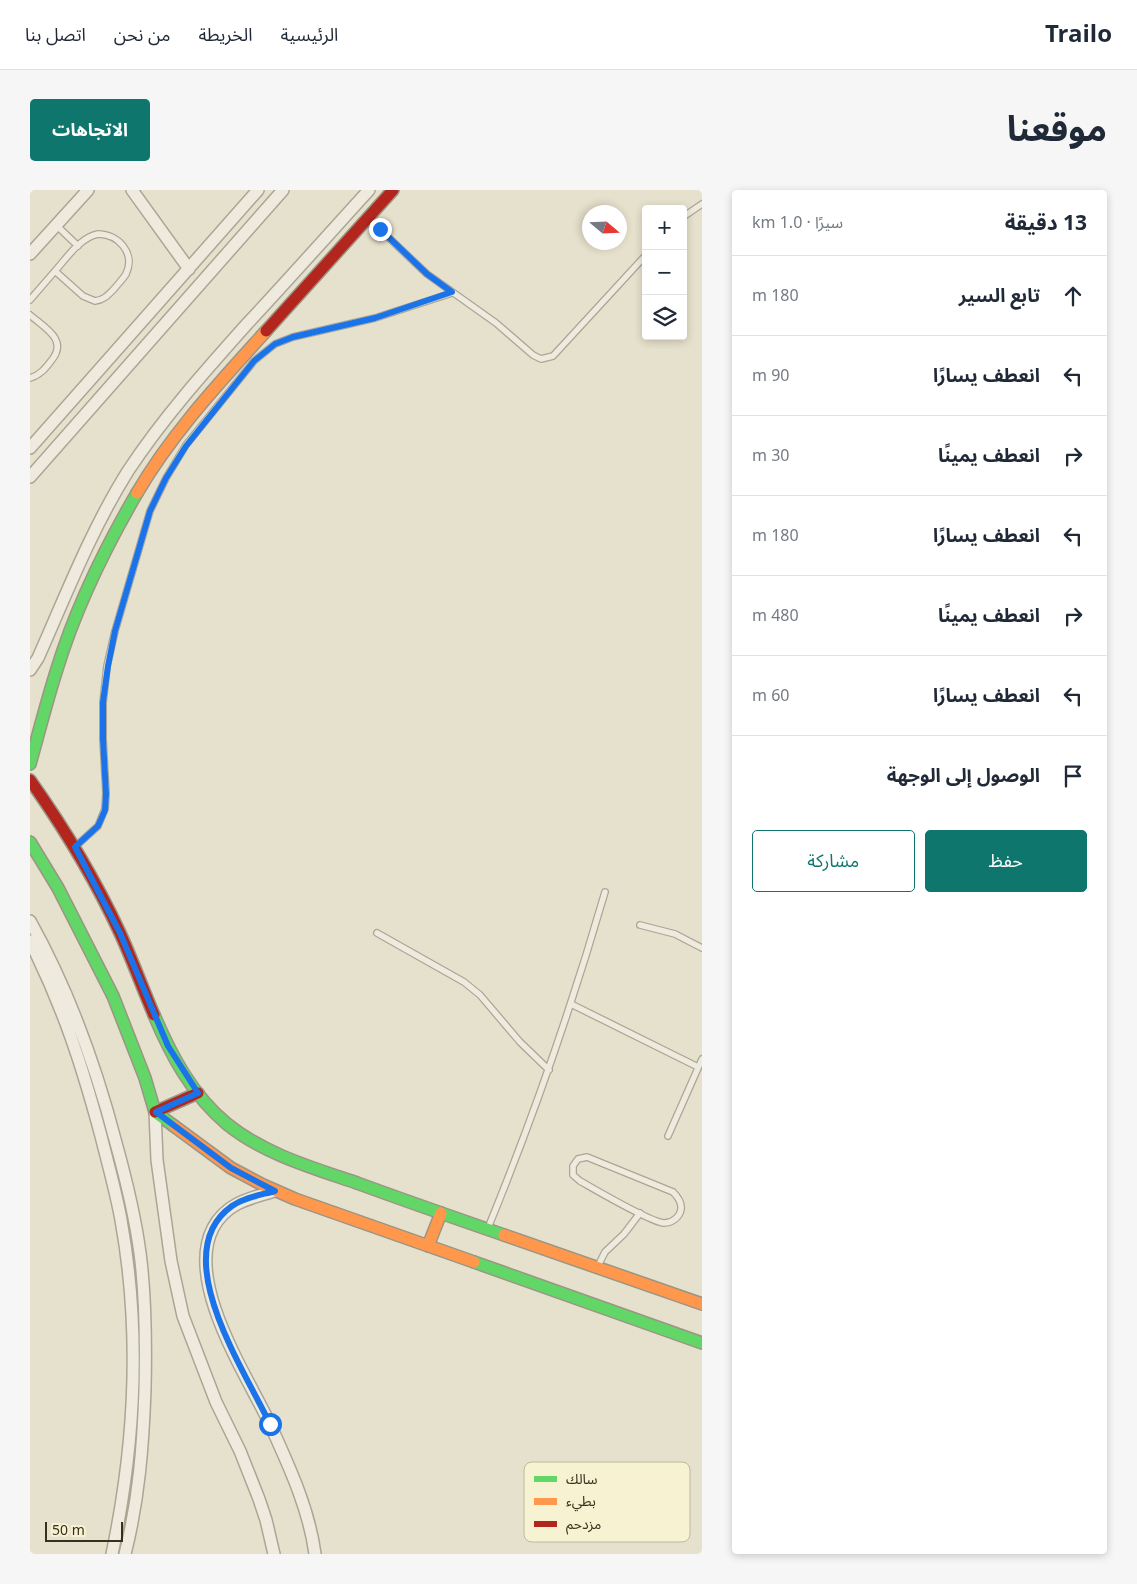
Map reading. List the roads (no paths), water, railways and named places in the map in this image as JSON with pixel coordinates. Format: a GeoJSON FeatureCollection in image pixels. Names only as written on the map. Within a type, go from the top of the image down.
{"type":"FeatureCollection","features":[{"type":"Feature","properties":{"kind":"street"},"geometry":{"type":"LineString","coordinates":[[30,254],[88,190]]}},
{"type":"Feature","properties":{"kind":"street"},"geometry":{"type":"LineString","coordinates":[[132,190],[189,269]]}},
{"type":"Feature","properties":{"kind":"street"},"geometry":{"type":"LineString","coordinates":[[30,448],[258,190]]}},
{"type":"Feature","properties":{"kind":"street"},"geometry":{"type":"LineString","coordinates":[[30,477],[283,190]]}},
{"type":"Feature","properties":{"kind":"street"},"geometry":{"type":"LineString","coordinates":[[30,670],[38,658],[100,521],[143,448],[197,380],[369,190]]}},
{"type":"Feature","properties":{"kind":"street"},"geometry":{"type":"LineString","coordinates":[[30,764],[58,668],[77,613],[113,534],[142,484],[174,437],[211,392],[393,190]]}},
{"type":"Feature","properties":{"kind":"street"},"geometry":{"type":"LineString","coordinates":[[30,780],[75,847],[120,933],[168,1046],[198,1093],[226,1123],[280,1156],[597,1268],[701,1300]]}},
{"type":"Feature","properties":{"kind":"street"},"geometry":{"type":"LineString","coordinates":[[30,842],[58,888],[113,996],[145,1078],[156,1112],[157,1160],[171,1261],[183,1316],[216,1402],[240,1452],[259,1499],[274,1554]]}},
{"type":"Feature","properties":{"kind":"street"},"geometry":{"type":"LineString","coordinates":[[30,921],[67,997],[95,1068],[132,1201],[140,1254],[145,1335],[144,1423],[138,1491],[125,1554]]}},
{"type":"Feature","properties":{"kind":"street"},"geometry":{"type":"LineString","coordinates":[[30,941],[62,1010],[90,1093],[112,1178],[127,1257],[132,1330],[132,1407],[125,1482],[112,1554]]}},
{"type":"Feature","properties":{"kind":"street"},"geometry":{"type":"LineString","coordinates":[[156,1112],[198,1093]]}},
{"type":"Feature","properties":{"kind":"street"},"geometry":{"type":"LineString","coordinates":[[156,1112],[231,1168],[275,1191],[702,1343]]}},
{"type":"Feature","properties":{"kind":"street"},"geometry":{"type":"LineString","coordinates":[[275,1191],[240,1201],[222,1215],[213,1228],[208,1242],[207,1272],[213,1302],[223,1331],[270,1424],[298,1491],[310,1526],[315,1554]]}},
{"type":"Feature","properties":{"kind":"street"},"geometry":{"type":"LineString","coordinates":[[428,1246],[441,1213]]}},
{"type":"Feature","properties":{"kind":"lane"},"geometry":{"type":"LineString","coordinates":[[687,214],[702,204]]}},
{"type":"Feature","properties":{"kind":"lane"},"geometry":{"type":"LineString","coordinates":[[368,218],[427,274],[496,323],[533,355],[545,359],[553,356],[642,259]]}},
{"type":"Feature","properties":{"kind":"lane"},"geometry":{"type":"LineString","coordinates":[[56,225],[78,246]]}},
{"type":"Feature","properties":{"kind":"lane"},"geometry":{"type":"LineString","coordinates":[[30,300],[55,271],[78,246],[92,235],[104,234],[115,238],[123,246],[128,256],[128,268],[123,279],[107,296],[95,301],[86,299],[55,271]]}},
{"type":"Feature","properties":{"kind":"lane"},"geometry":{"type":"LineString","coordinates":[[75,847],[98,826],[105,810],[103,702],[115,631],[150,511],[166,478],[186,446],[254,361],[275,344],[293,337],[384,315],[452,292]]}},
{"type":"Feature","properties":{"kind":"lane"},"geometry":{"type":"LineString","coordinates":[[30,315],[53,336],[58,347],[56,355],[43,371],[30,378]]}},
{"type":"Feature","properties":{"kind":"lane"},"geometry":{"type":"LineString","coordinates":[[487,1230],[549,1070],[605,892]]}},
{"type":"Feature","properties":{"kind":"lane"},"geometry":{"type":"LineString","coordinates":[[640,925],[675,934],[702,948]]}},
{"type":"Feature","properties":{"kind":"lane"},"geometry":{"type":"LineString","coordinates":[[377,932],[464,982],[480,996],[520,1042],[549,1070]]}},
{"type":"Feature","properties":{"kind":"lane"},"geometry":{"type":"LineString","coordinates":[[571,1004],[698,1067]]}},
{"type":"Feature","properties":{"kind":"lane"},"geometry":{"type":"LineString","coordinates":[[668,1136],[702,1060]]}},
{"type":"Feature","properties":{"kind":"lane"},"geometry":{"type":"LineString","coordinates":[[582,1158],[591,1159],[673,1192],[680,1199],[680,1213],[670,1222],[661,1222],[640,1213],[576,1179],[572,1171],[575,1162],[582,1158]]}},
{"type":"Feature","properties":{"kind":"lane"},"geometry":{"type":"LineString","coordinates":[[597,1268],[605,1252],[624,1234],[640,1213]]}}]}
